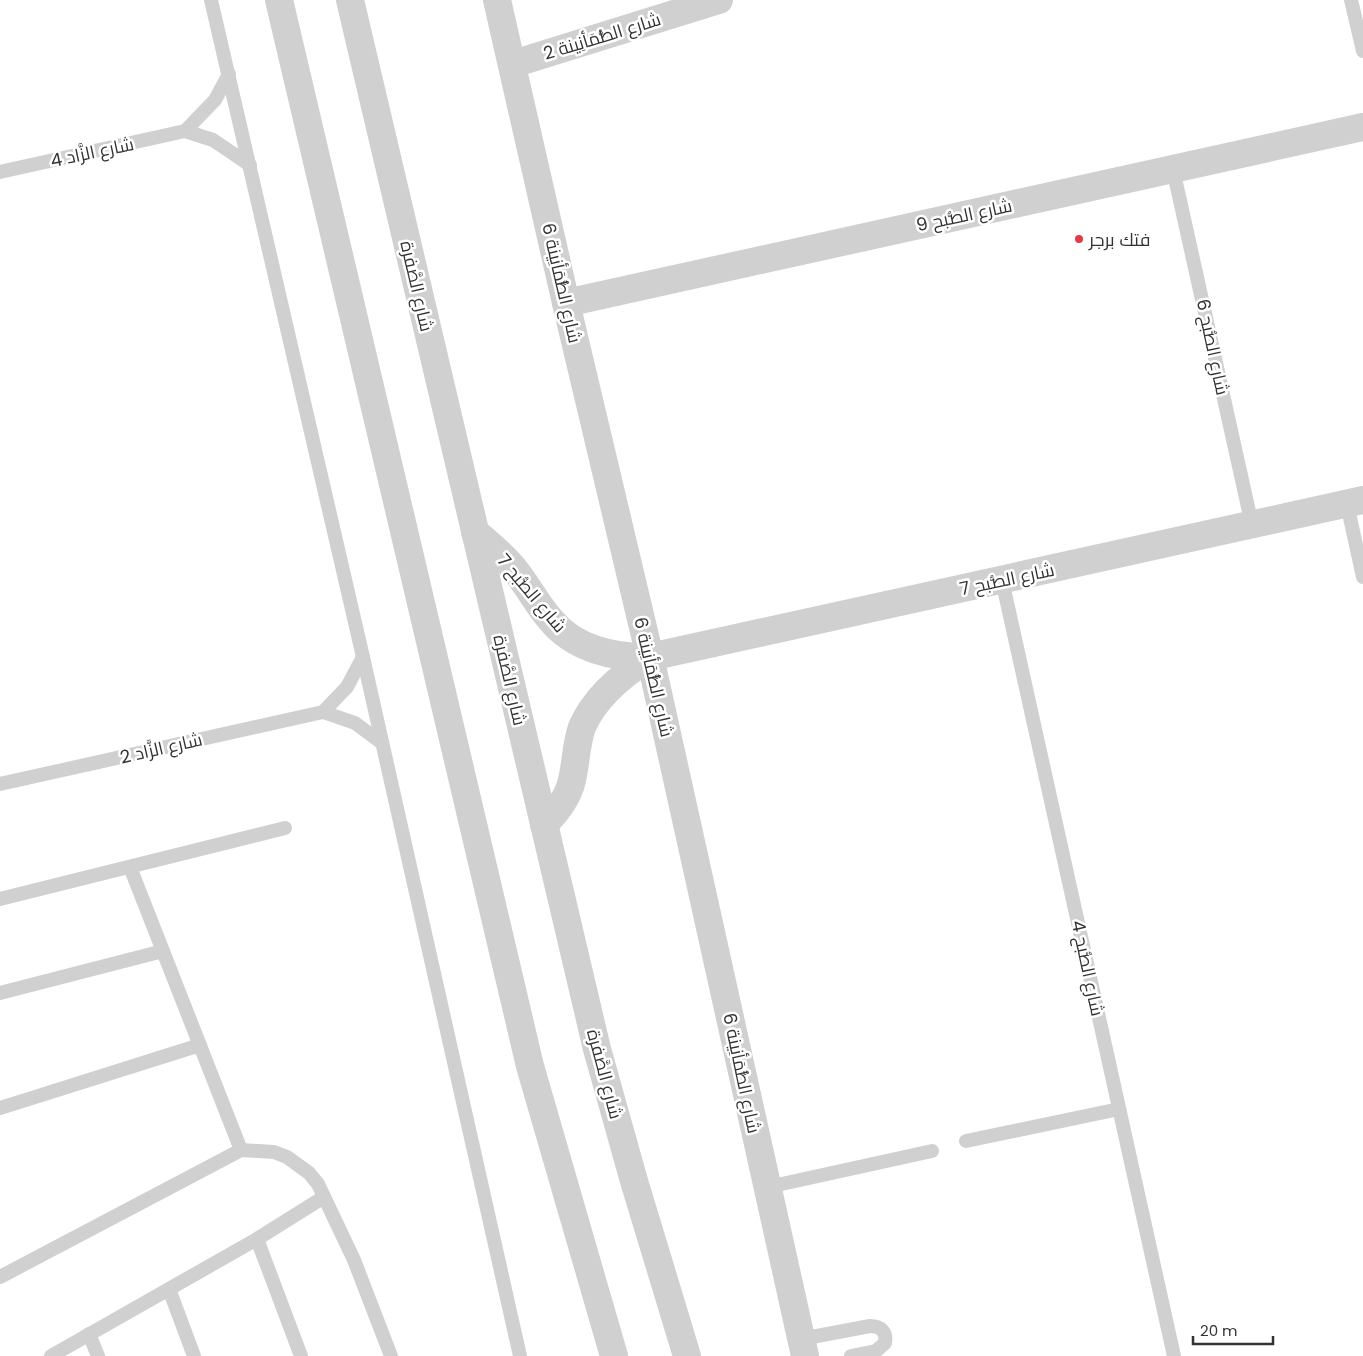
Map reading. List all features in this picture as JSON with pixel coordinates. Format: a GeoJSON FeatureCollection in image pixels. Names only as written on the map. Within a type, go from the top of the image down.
{"type":"FeatureCollection","features":[{"type":"Feature","properties":{"kind":"street"},"geometry":{"type":"LineString","coordinates":[[279,0],[530,1066],[614,1356]]}},
{"type":"Feature","properties":{"kind":"street","name":"شارع الصَّفرة"},"geometry":{"type":"LineString","coordinates":[[350,0],[600,1058],[634,1181],[687,1356]]}},
{"type":"Feature","properties":{"kind":"street","name":"شارع الطُّمَأنِينة 6"},"geometry":{"type":"LineString","coordinates":[[497,0],[566,303],[650,657],[803,1347]]}},
{"type":"Feature","properties":{"kind":"street","name":"شارع الطُّمَأنِينة 2"},"geometry":{"type":"LineString","coordinates":[[513,64],[719,0]]}},
{"type":"Feature","properties":{"kind":"street","name":"شارع الصُّبح 9"},"geometry":{"type":"LineString","coordinates":[[566,303],[1363,127]]}},
{"type":"Feature","properties":{"kind":"street","name":"شارع الصُّبح 7"},"geometry":{"type":"LineString","coordinates":[[475,532],[510,563],[551,620],[564,633],[596,650],[614,656],[650,657],[1355,502]]}},
{"type":"Feature","properties":{"kind":"street","name":"شارع الصُّبح 7"},"geometry":{"type":"LineString","coordinates":[[544,825],[566,797],[572,780],[583,727],[593,710],[618,680],[650,657]]}},
{"type":"Feature","properties":{"kind":"lane"},"geometry":{"type":"LineString","coordinates":[[211,0],[363,657],[520,1356]]}},
{"type":"Feature","properties":{"kind":"lane"},"geometry":{"type":"LineString","coordinates":[[1351,0],[1363,51]]}},
{"type":"Feature","properties":{"kind":"lane"},"geometry":{"type":"LineString","coordinates":[[228,74],[215,100],[185,131],[213,140],[250,165]]}},
{"type":"Feature","properties":{"kind":"lane","name":"شارع الزَّاد 4"},"geometry":{"type":"LineString","coordinates":[[0,172],[185,131]]}},
{"type":"Feature","properties":{"kind":"lane","name":"شارع الصُّبح 6"},"geometry":{"type":"LineString","coordinates":[[1173,169],[1252,525]]}},
{"type":"Feature","properties":{"kind":"lane"},"geometry":{"type":"LineString","coordinates":[[1355,502],[1363,577]]}},
{"type":"Feature","properties":{"kind":"lane","name":"شارع الصُّبح 4"},"geometry":{"type":"LineString","coordinates":[[1002,580],[1174,1356]]}},
{"type":"Feature","properties":{"kind":"lane"},"geometry":{"type":"LineString","coordinates":[[363,657],[347,687],[323,712],[355,723],[382,743]]}},
{"type":"Feature","properties":{"kind":"lane","name":"شارع الزَّاد 2"},"geometry":{"type":"LineString","coordinates":[[0,784],[323,712]]}},
{"type":"Feature","properties":{"kind":"lane"},"geometry":{"type":"LineString","coordinates":[[0,899],[286,828]]}},
{"type":"Feature","properties":{"kind":"lane"},"geometry":{"type":"LineString","coordinates":[[130,867],[242,1150]]}},
{"type":"Feature","properties":{"kind":"lane"},"geometry":{"type":"LineString","coordinates":[[0,993],[163,951]]}},
{"type":"Feature","properties":{"kind":"lane"},"geometry":{"type":"LineString","coordinates":[[0,1108],[200,1045]]}},
{"type":"Feature","properties":{"kind":"lane"},"geometry":{"type":"LineString","coordinates":[[966,1141],[1119,1109]]}},
{"type":"Feature","properties":{"kind":"lane"},"geometry":{"type":"LineString","coordinates":[[0,1277],[242,1150],[274,1152],[287,1157],[309,1173],[324,1197],[354,1260],[391,1356]]}},
{"type":"Feature","properties":{"kind":"lane"},"geometry":{"type":"LineString","coordinates":[[768,1187],[932,1151]]}},
{"type":"Feature","properties":{"kind":"lane"},"geometry":{"type":"LineString","coordinates":[[51,1356],[257,1239],[324,1197]]}},
{"type":"Feature","properties":{"kind":"lane"},"geometry":{"type":"LineString","coordinates":[[257,1239],[301,1356]]}},
{"type":"Feature","properties":{"kind":"lane"},"geometry":{"type":"LineString","coordinates":[[169,1289],[194,1356]]}},
{"type":"Feature","properties":{"kind":"lane"},"geometry":{"type":"LineString","coordinates":[[803,1347],[870,1326],[881,1328],[884,1332],[885,1343],[881,1348],[851,1356]]}},
{"type":"Feature","properties":{"kind":"lane"},"geometry":{"type":"LineString","coordinates":[[89,1334],[98,1356]]}},
{"type":"Feature","properties":{"kind":"place","name":"فتك برجر"},"geometry":{"type":"Point","coordinates":[1079,239]}}]}
